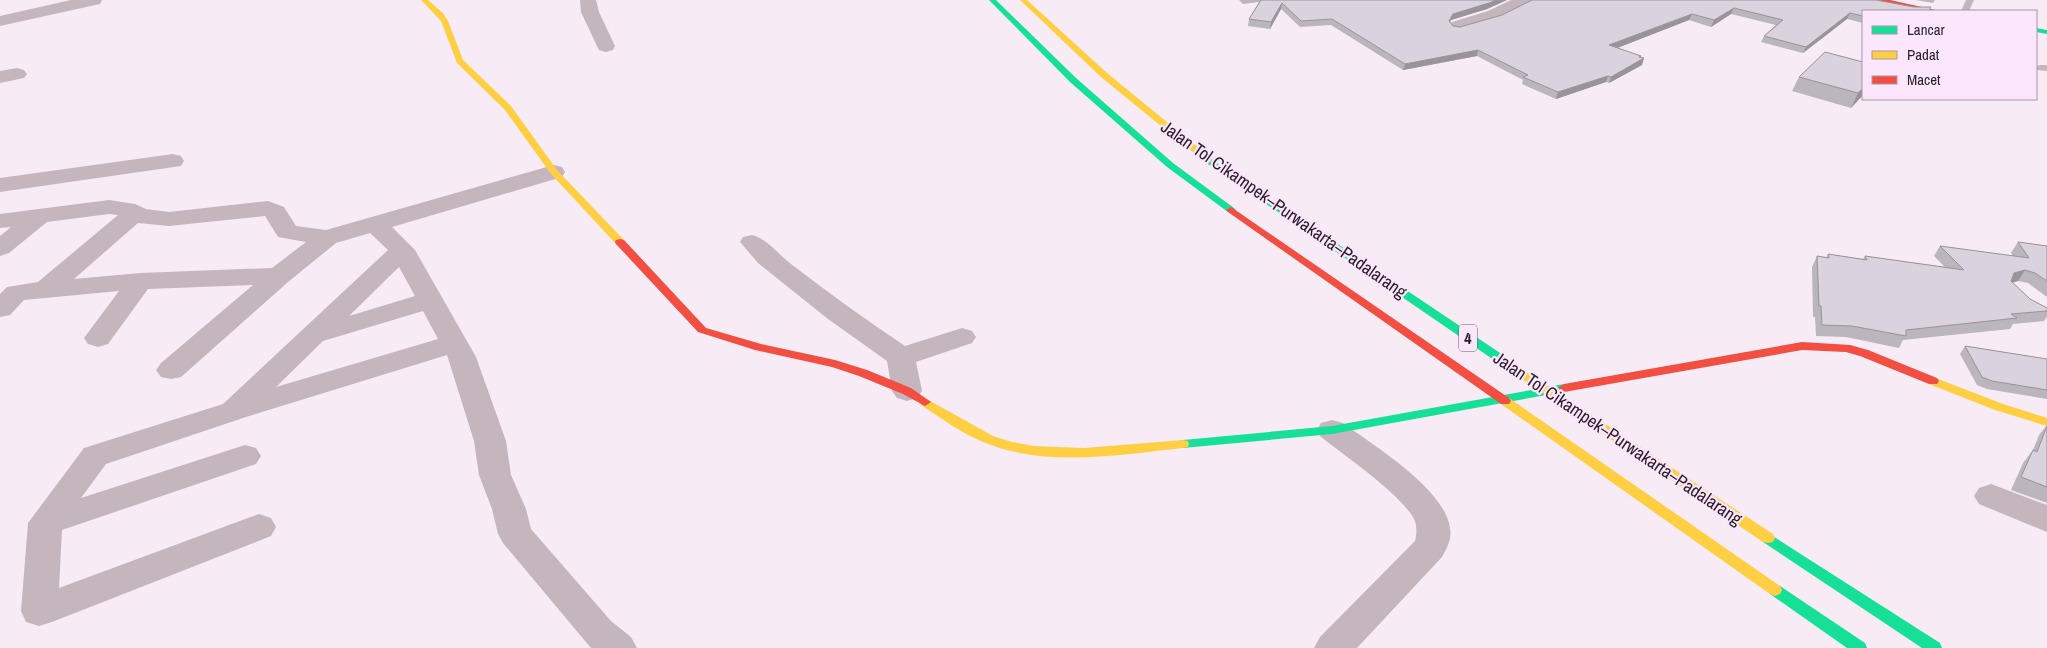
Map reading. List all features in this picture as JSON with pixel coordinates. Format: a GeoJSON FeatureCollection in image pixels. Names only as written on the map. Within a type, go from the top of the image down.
{"type":"FeatureCollection","features":[{"type":"Feature","properties":{"kind":"main road"},"geometry":{"type":"LineString","coordinates":[[424,0],[440,10],[447,18],[455,52],[460,61],[508,108],[554,172],[702,330],[759,347],[835,364],[907,391],[954,420],[989,438],[1035,452],[1100,451],[1332,430],[1622,379],[1702,362],[1802,346],[1846,348],[1890,362],[1999,407],[2047,422]]}},
{"type":"Feature","properties":{"kind":"main road","name":"Jalan Tol Cikampek–Purwakarta–Padalarang"},"geometry":{"type":"LineString","coordinates":[[992,0],[1073,80],[1170,165],[1300,258],[1860,648]]}},
{"type":"Feature","properties":{"kind":"main road","name":"Jalan Tol Cikampek–Purwakarta–Padalarang"},"geometry":{"type":"LineString","coordinates":[[1024,0],[1110,80],[1202,156],[1635,450],[1934,648]]}},
{"type":"Feature","properties":{"kind":"main road"},"geometry":{"type":"LineString","coordinates":[[1880,0],[1931,10]]}},
{"type":"Feature","properties":{"kind":"street"},"geometry":{"type":"LineString","coordinates":[[0,20],[94,0]]}},
{"type":"Feature","properties":{"kind":"street"},"geometry":{"type":"LineString","coordinates":[[588,0],[590,12],[606,46]]}},
{"type":"Feature","properties":{"kind":"street"},"geometry":{"type":"LineString","coordinates":[[1458,26],[1494,15],[1524,0]]}},
{"type":"Feature","properties":{"kind":"street"},"geometry":{"type":"LineString","coordinates":[[0,185],[84,175],[173,161]]}},
{"type":"Feature","properties":{"kind":"street"},"geometry":{"type":"LineString","coordinates":[[171,370],[279,276],[327,238],[554,172]]}},
{"type":"Feature","properties":{"kind":"street"},"geometry":{"type":"LineString","coordinates":[[0,248],[47,215],[84,175]]}},
{"type":"Feature","properties":{"kind":"street"},"geometry":{"type":"LineString","coordinates":[[0,221],[119,207],[141,216],[169,219],[268,208],[276,212],[287,232],[327,238]]}},
{"type":"Feature","properties":{"kind":"street"},"geometry":{"type":"LineString","coordinates":[[46,289],[135,213]]}},
{"type":"Feature","properties":{"kind":"street"},"geometry":{"type":"LineString","coordinates":[[375,224],[402,250],[455,343],[473,387],[490,441],[495,475],[509,509],[515,534],[598,632],[618,648]]}},
{"type":"Feature","properties":{"kind":"street"},"geometry":{"type":"LineString","coordinates":[[752,242],[767,258],[838,313],[901,357],[907,391]]}},
{"type":"Feature","properties":{"kind":"street"},"geometry":{"type":"LineString","coordinates":[[234,410],[402,250]]}},
{"type":"Feature","properties":{"kind":"street"},"geometry":{"type":"LineString","coordinates":[[0,309],[16,293],[46,289],[140,281],[279,276]]}},
{"type":"Feature","properties":{"kind":"street"},"geometry":{"type":"LineString","coordinates":[[209,337],[237,277]]}},
{"type":"Feature","properties":{"kind":"street"},"geometry":{"type":"LineString","coordinates":[[98,338],[140,281]]}},
{"type":"Feature","properties":{"kind":"street"},"geometry":{"type":"LineString","coordinates":[[312,336],[430,300]]}},
{"type":"Feature","properties":{"kind":"street"},"geometry":{"type":"LineString","coordinates":[[901,357],[962,337]]}},
{"type":"Feature","properties":{"kind":"street"},"geometry":{"type":"LineString","coordinates":[[259,527],[39,611],[45,524],[94,456],[234,410],[455,343]]}},
{"type":"Feature","properties":{"kind":"street"},"geometry":{"type":"LineString","coordinates":[[1332,430],[1399,482],[1422,504],[1430,516],[1435,539],[1430,548],[1334,648]]}},
{"type":"Feature","properties":{"kind":"street"},"geometry":{"type":"LineString","coordinates":[[45,524],[245,456]]}},
{"type":"Feature","properties":{"kind":"street"},"geometry":{"type":"LineString","coordinates":[[1991,496],[2047,519]]}},
{"type":"Feature","properties":{"kind":"building"},"geometry":{"type":"Polygon","coordinates":[[[1261,0],[1496,0],[1453,14],[1449,21],[1453,26],[1460,27],[1502,15],[1532,0],[1876,0],[1914,7],[1931,7],[1930,10],[1862,10],[1862,16],[1850,13],[1806,47],[1764,36],[1783,20],[1734,8],[1714,20],[1692,14],[1609,45],[1644,58],[1611,77],[1608,76],[1558,92],[1523,77],[1528,75],[1478,50],[1405,64],[1332,19],[1301,21],[1282,3],[1271,22],[1249,19],[1261,0]]]}},
{"type":"Feature","properties":{"kind":"building"},"geometry":{"type":"Polygon","coordinates":[[[1825,52],[1862,62],[1862,89],[1858,93],[1799,77],[1825,52]]]}},
{"type":"Feature","properties":{"kind":"building"},"geometry":{"type":"Polygon","coordinates":[[[2018,242],[2047,246],[2047,281],[2035,273],[2025,270],[2014,273],[2011,281],[2030,299],[2047,308],[2047,311],[2011,314],[2017,318],[1906,330],[1906,336],[1852,326],[1822,325],[1821,306],[1819,306],[1817,256],[1829,258],[1828,254],[1867,260],[1865,256],[1964,270],[1940,246],[2029,258],[2018,242]]]}},
{"type":"Feature","properties":{"kind":"building"},"geometry":{"type":"Polygon","coordinates":[[[1965,346],[2047,359],[2047,390],[1992,381],[1982,377],[1965,346]]]}},
{"type":"Feature","properties":{"kind":"building"},"geometry":{"type":"Polygon","coordinates":[[[2047,426],[2047,487],[2021,477],[2033,450],[2037,452],[2047,426]]]}},
{"type":"Feature","properties":{"kind":"traffic: fast"},"geometry":{"type":"LineString","coordinates":[[992,0],[1073,80],[1170,165],[1231,210]]}},
{"type":"Feature","properties":{"kind":"traffic: fast"},"geometry":{"type":"LineString","coordinates":[[2037,30],[2047,32]]}},
{"type":"Feature","properties":{"kind":"traffic: fast"},"geometry":{"type":"LineString","coordinates":[[1208,160],[1511,366]]}},
{"type":"Feature","properties":{"kind":"traffic: fast"},"geometry":{"type":"LineString","coordinates":[[1183,444],[1332,430],[1564,388]]}},
{"type":"Feature","properties":{"kind":"traffic: fast"},"geometry":{"type":"LineString","coordinates":[[1768,538],[1934,648]]}},
{"type":"Feature","properties":{"kind":"traffic: fast"},"geometry":{"type":"LineString","coordinates":[[1775,590],[1859,648]]}},
{"type":"Feature","properties":{"kind":"traffic: slow"},"geometry":{"type":"LineString","coordinates":[[424,0],[434,7],[445,21],[460,61],[508,108],[554,172],[620,242]]}},
{"type":"Feature","properties":{"kind":"traffic: slow"},"geometry":{"type":"LineString","coordinates":[[1023,0],[1104,75],[1208,160]]}},
{"type":"Feature","properties":{"kind":"traffic: slow"},"geometry":{"type":"LineString","coordinates":[[1511,366],[1768,538]]}},
{"type":"Feature","properties":{"kind":"traffic: slow"},"geometry":{"type":"LineString","coordinates":[[1933,381],[1999,407],[2047,422]]}},
{"type":"Feature","properties":{"kind":"traffic: slow"},"geometry":{"type":"LineString","coordinates":[[1505,401],[1775,590]]}},
{"type":"Feature","properties":{"kind":"traffic: slow"},"geometry":{"type":"LineString","coordinates":[[925,402],[988,439],[1034,451],[1110,451],[1183,444]]}},
{"type":"Feature","properties":{"kind":"traffic: jam"},"geometry":{"type":"LineString","coordinates":[[1879,0],[1931,10]]}},
{"type":"Feature","properties":{"kind":"traffic: jam"},"geometry":{"type":"LineString","coordinates":[[1231,210],[1505,401]]}},
{"type":"Feature","properties":{"kind":"traffic: jam"},"geometry":{"type":"LineString","coordinates":[[620,242],[702,330],[759,347],[835,364],[863,373],[907,391],[925,402]]}},
{"type":"Feature","properties":{"kind":"traffic: jam"},"geometry":{"type":"LineString","coordinates":[[1564,388],[1802,346],[1846,348],[1864,353],[1933,381]]}}]}
